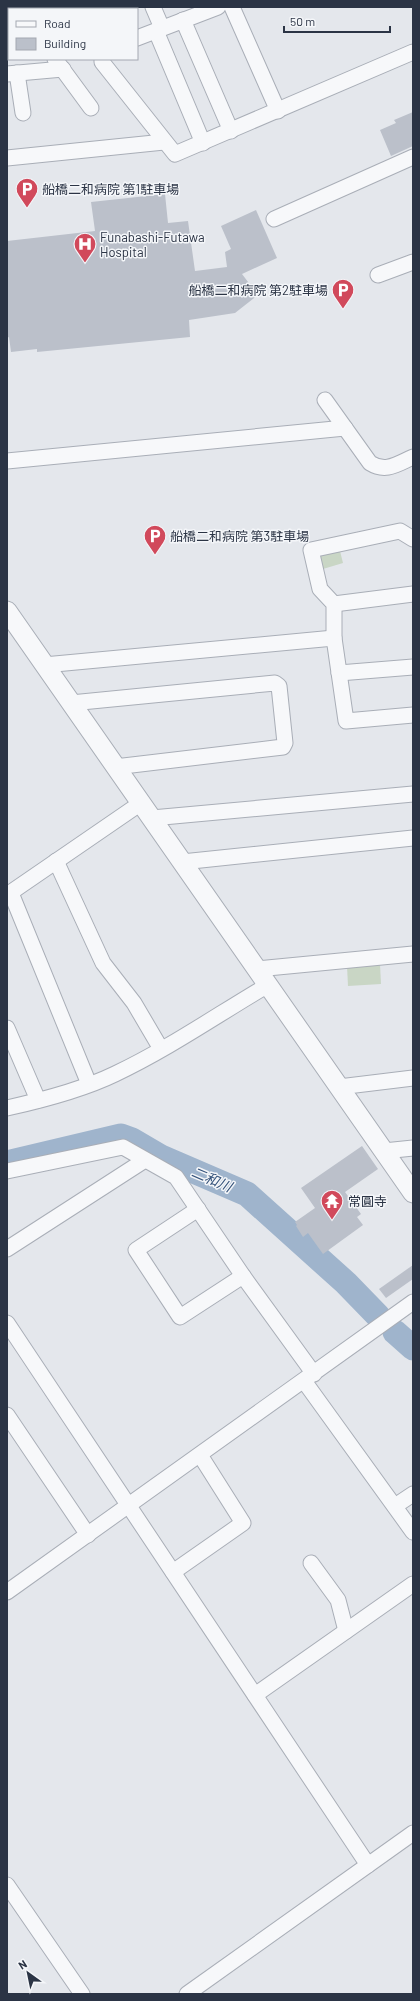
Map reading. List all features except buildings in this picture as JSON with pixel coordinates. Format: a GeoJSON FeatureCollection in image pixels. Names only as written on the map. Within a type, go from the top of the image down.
{"type":"FeatureCollection","features":[{"type":"Feature","properties":{"kind":"street"},"geometry":{"type":"LineString","coordinates":[[153,7],[159,30],[203,143]]}},
{"type":"Feature","properties":{"kind":"street"},"geometry":{"type":"LineString","coordinates":[[138,38],[218,7]]}},
{"type":"Feature","properties":{"kind":"street"},"geometry":{"type":"LineString","coordinates":[[232,7],[278,111]]}},
{"type":"Feature","properties":{"kind":"street"},"geometry":{"type":"LineString","coordinates":[[183,20],[231,131]]}},
{"type":"Feature","properties":{"kind":"street"},"geometry":{"type":"LineString","coordinates":[[102,60],[102,62],[164,142],[175,154],[413,52]]}},
{"type":"Feature","properties":{"kind":"street"},"geometry":{"type":"LineString","coordinates":[[23,113],[12,73],[59,64],[91,108]]}},
{"type":"Feature","properties":{"kind":"street"},"geometry":{"type":"LineString","coordinates":[[7,158],[164,142]]}},
{"type":"Feature","properties":{"kind":"street"},"geometry":{"type":"LineString","coordinates":[[274,219],[413,157]]}},
{"type":"Feature","properties":{"kind":"street"},"geometry":{"type":"LineString","coordinates":[[378,276],[413,262]]}},
{"type":"Feature","properties":{"kind":"street"},"geometry":{"type":"LineString","coordinates":[[325,400],[370,463],[377,467],[385,468],[413,457]]}},
{"type":"Feature","properties":{"kind":"street"},"geometry":{"type":"LineString","coordinates":[[7,461],[345,428]]}},
{"type":"Feature","properties":{"kind":"street"},"geometry":{"type":"LineString","coordinates":[[413,539],[400,531],[311,550],[320,589],[334,604],[334,638],[346,721],[413,715]]}},
{"type":"Feature","properties":{"kind":"street"},"geometry":{"type":"LineString","coordinates":[[334,604],[413,594]]}},
{"type":"Feature","properties":{"kind":"street"},"geometry":{"type":"LineString","coordinates":[[7,611],[413,1193]]}},
{"type":"Feature","properties":{"kind":"street"},"geometry":{"type":"LineString","coordinates":[[44,665],[334,638]]}},
{"type":"Feature","properties":{"kind":"street"},"geometry":{"type":"LineString","coordinates":[[339,673],[413,667]]}},
{"type":"Feature","properties":{"kind":"street"},"geometry":{"type":"LineString","coordinates":[[71,703],[275,683],[279,686],[285,743],[282,747],[116,767]]}},
{"type":"Feature","properties":{"kind":"street"},"geometry":{"type":"LineString","coordinates":[[152,818],[413,794]]}},
{"type":"Feature","properties":{"kind":"street"},"geometry":{"type":"LineString","coordinates":[[89,1084],[9,894],[141,803]]}},
{"type":"Feature","properties":{"kind":"street"},"geometry":{"type":"LineString","coordinates":[[182,862],[413,838]]}},
{"type":"Feature","properties":{"kind":"street"},"geometry":{"type":"LineString","coordinates":[[56,861],[103,963],[134,1003],[161,1049]]}},
{"type":"Feature","properties":{"kind":"street"},"geometry":{"type":"LineString","coordinates":[[7,1108],[38,1100],[114,1075],[161,1049],[262,977],[413,954]]}},
{"type":"Feature","properties":{"kind":"street"},"geometry":{"type":"LineString","coordinates":[[7,1028],[38,1100]]}},
{"type":"Feature","properties":{"kind":"street"},"geometry":{"type":"LineString","coordinates":[[339,1087],[413,1078]]}},
{"type":"Feature","properties":{"kind":"street"},"geometry":{"type":"LineString","coordinates":[[7,1171],[123,1147],[176,1177],[413,1532]]}},
{"type":"Feature","properties":{"kind":"street"},"geometry":{"type":"LineString","coordinates":[[384,1151],[413,1148]]}},
{"type":"Feature","properties":{"kind":"street"},"geometry":{"type":"LineString","coordinates":[[7,1249],[145,1160]]}},
{"type":"Feature","properties":{"kind":"street"},"geometry":{"type":"LineString","coordinates":[[198,1209],[136,1250],[180,1317],[243,1276]]}},
{"type":"Feature","properties":{"kind":"street"},"geometry":{"type":"LineString","coordinates":[[7,1592],[413,1302]]}},
{"type":"Feature","properties":{"kind":"street"},"geometry":{"type":"LineString","coordinates":[[8,1325],[368,1865]]}},
{"type":"Feature","properties":{"kind":"street"},"geometry":{"type":"LineString","coordinates":[[7,1415],[88,1535]]}},
{"type":"Feature","properties":{"kind":"street"},"geometry":{"type":"LineString","coordinates":[[174,1572],[244,1523],[200,1455]]}},
{"type":"Feature","properties":{"kind":"street"},"geometry":{"type":"LineString","coordinates":[[395,1506],[413,1494]]}},
{"type":"Feature","properties":{"kind":"street"},"geometry":{"type":"LineString","coordinates":[[311,1563],[338,1600],[346,1631]]}},
{"type":"Feature","properties":{"kind":"street"},"geometry":{"type":"LineString","coordinates":[[255,1695],[413,1584]]}},
{"type":"Feature","properties":{"kind":"street"},"geometry":{"type":"LineString","coordinates":[[187,1994],[368,1865],[410,1841]]}},
{"type":"Feature","properties":{"kind":"street"},"geometry":{"type":"LineString","coordinates":[[7,1885],[82,1994]]}},
{"type":"Feature","properties":{"kind":"green space"},"geometry":{"type":"Polygon","coordinates":[[[339,547],[343,563],[323,569],[318,557],[323,551],[339,547]]]}},
{"type":"Feature","properties":{"kind":"green space"},"geometry":{"type":"Polygon","coordinates":[[[380,964],[381,984],[348,986],[347,966],[380,964]]]}},
{"type":"Feature","properties":{"kind":"waterway","name":"二和川"},"geometry":{"type":"LineString","coordinates":[[7,1163],[121,1136],[132,1140],[161,1157],[247,1194],[346,1283],[378,1316]]}},
{"type":"Feature","properties":{"kind":"waterway","name":"二和川"},"geometry":{"type":"LineString","coordinates":[[395,1332],[413,1348]]}},
{"type":"Feature","properties":{"kind":"place","name":"船橋二和病院 第1駐車場"},"geometry":{"type":"Point","coordinates":[27,208]}},
{"type":"Feature","properties":{"kind":"place","name":"Funabashi-Futawa Hospital"},"geometry":{"type":"Point","coordinates":[85,264]}},
{"type":"Feature","properties":{"kind":"place","name":"船橋二和病院 第2駐車場"},"geometry":{"type":"Point","coordinates":[343,310]}},
{"type":"Feature","properties":{"kind":"place","name":"船橋二和病院 第3駐車場"},"geometry":{"type":"Point","coordinates":[155,556]}},
{"type":"Feature","properties":{"kind":"place","name":"常圓寺"},"geometry":{"type":"Point","coordinates":[332,1220]}}]}
